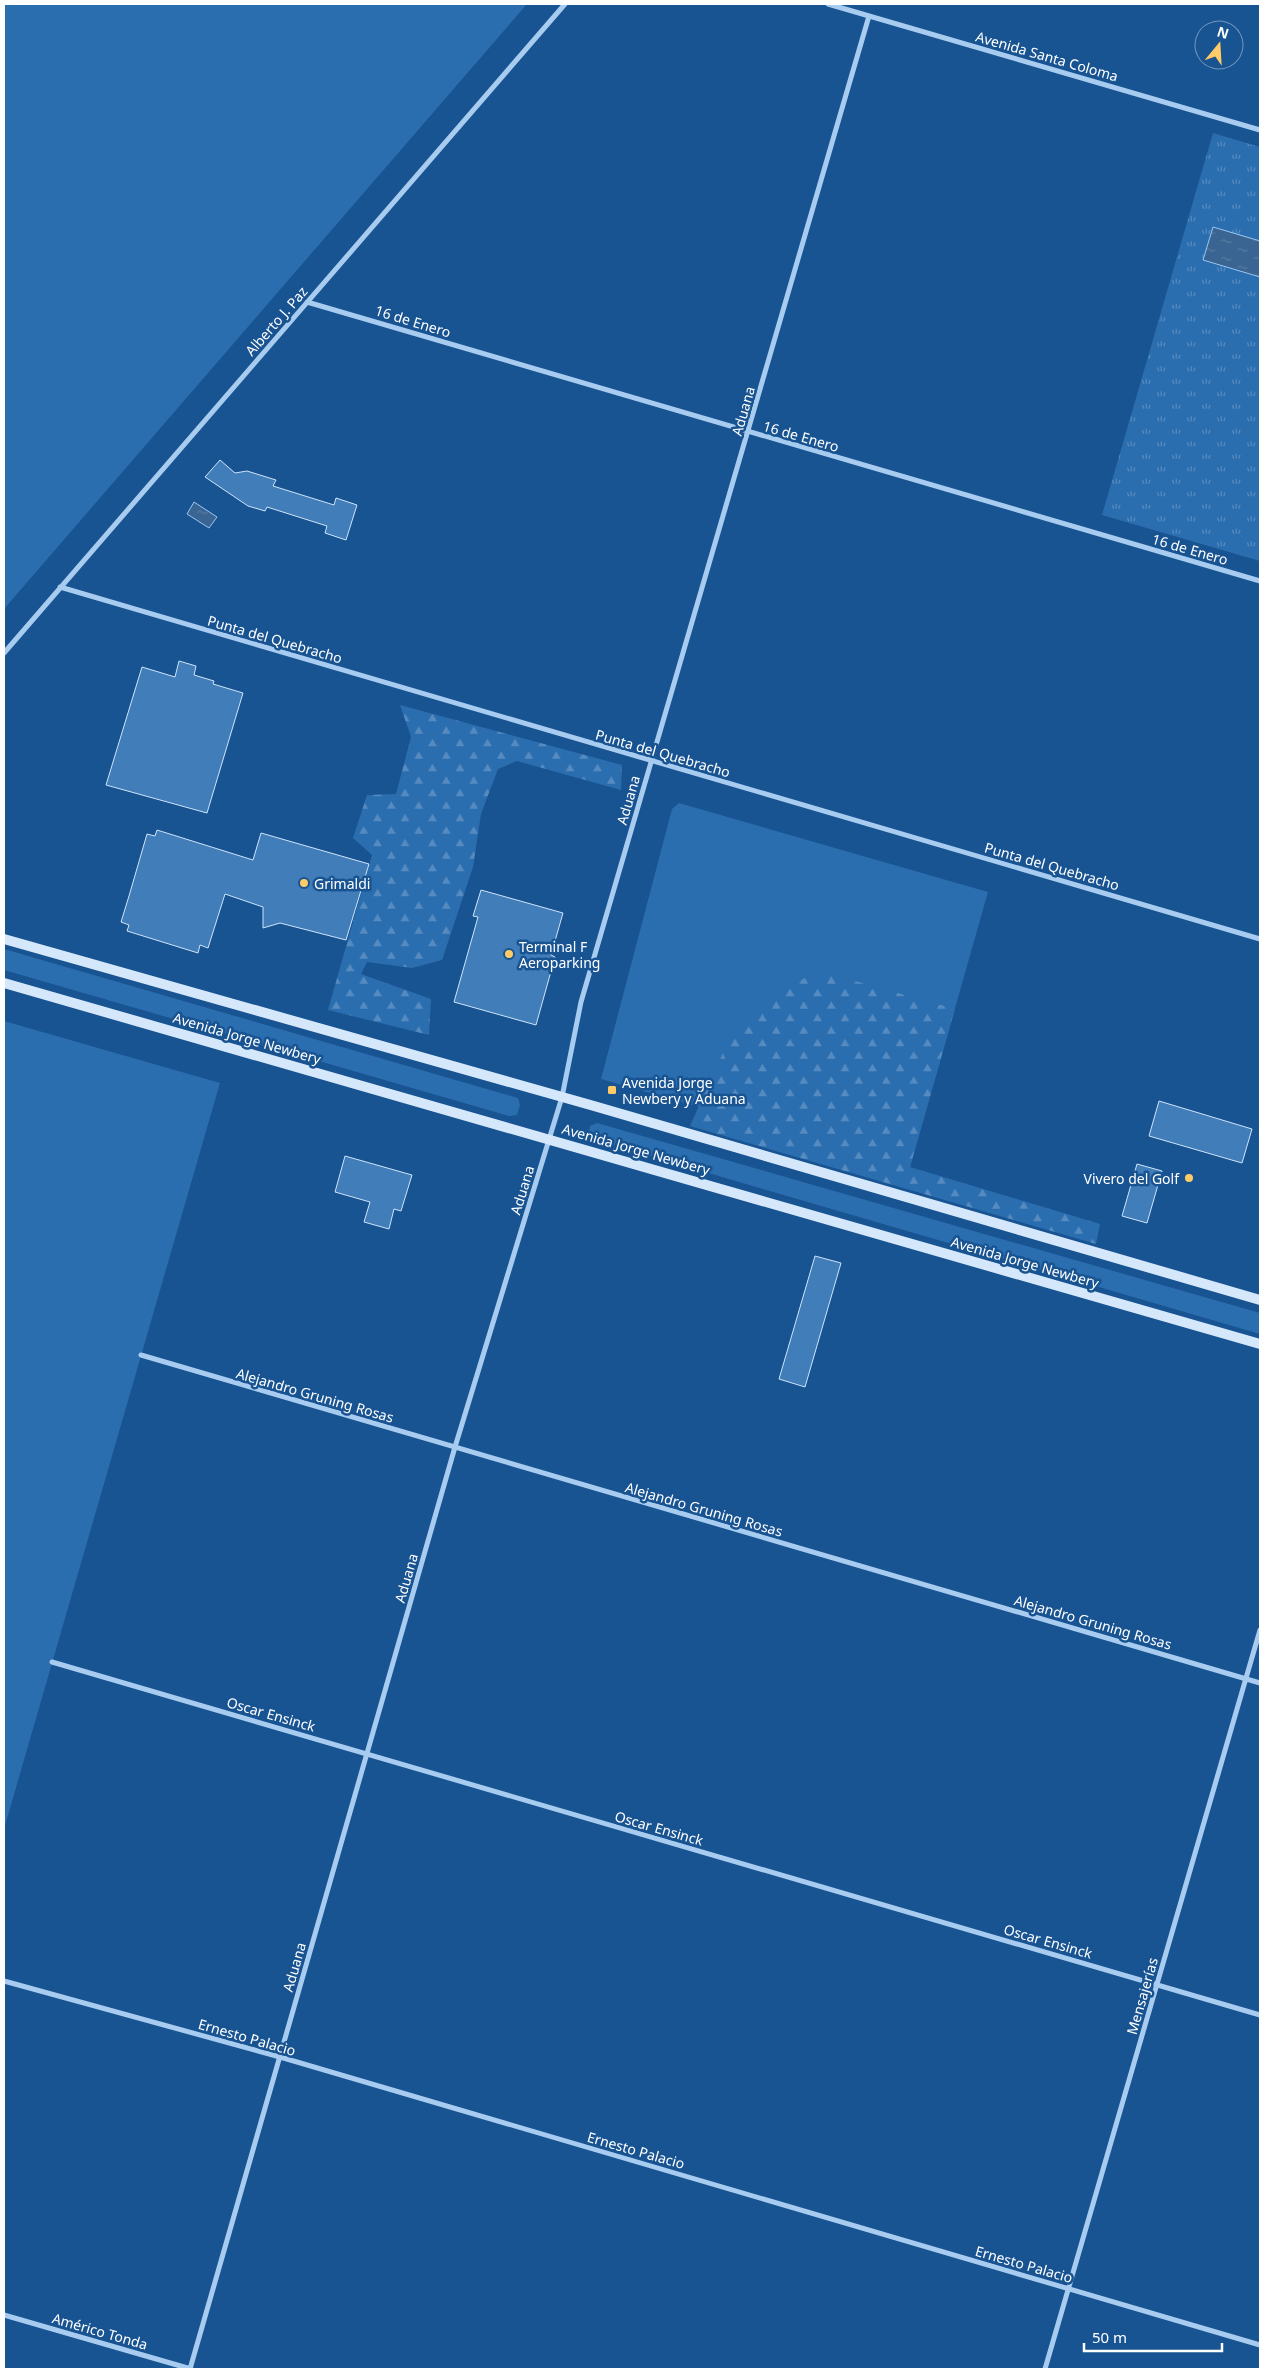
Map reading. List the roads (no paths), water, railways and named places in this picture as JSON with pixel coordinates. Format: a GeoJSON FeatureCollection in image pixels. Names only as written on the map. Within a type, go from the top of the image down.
{"type":"FeatureCollection","features":[{"type":"Feature","properties":{"kind":"main road","name":"Avenida Jorge Newbery"},"geometry":{"type":"LineString","coordinates":[[4,939],[562,1097],[1260,1300]]}},
{"type":"Feature","properties":{"kind":"main road","name":"Avenida Jorge Newbery"},"geometry":{"type":"LineString","coordinates":[[4,983],[1260,1344]]}},
{"type":"Feature","properties":{"kind":"street","name":"Alberto J. Paz"},"geometry":{"type":"LineString","coordinates":[[4,653],[566,4]]}},
{"type":"Feature","properties":{"kind":"street","name":"Avenida Santa Coloma"},"geometry":{"type":"LineString","coordinates":[[828,4],[1260,130]]}},
{"type":"Feature","properties":{"kind":"street","name":"Aduana"},"geometry":{"type":"LineString","coordinates":[[190,2369],[456,1448],[550,1139],[562,1097],[581,1002],[869,16]]}},
{"type":"Feature","properties":{"kind":"street","name":"16 de Enero"},"geometry":{"type":"LineString","coordinates":[[308,302],[1260,581]]}},
{"type":"Feature","properties":{"kind":"street","name":"Punta del Quebracho"},"geometry":{"type":"LineString","coordinates":[[60,587],[1260,939]]}},
{"type":"Feature","properties":{"kind":"street","name":"Alejandro Gruning Rosas"},"geometry":{"type":"LineString","coordinates":[[141,1355],[1260,1683]]}},
{"type":"Feature","properties":{"kind":"street","name":"Mensajerías"},"geometry":{"type":"LineString","coordinates":[[1045,2369],[1260,1630]]}},
{"type":"Feature","properties":{"kind":"street","name":"Oscar Ensinck"},"geometry":{"type":"LineString","coordinates":[[52,1662],[1260,2015]]}},
{"type":"Feature","properties":{"kind":"street","name":"Ernesto Palacio"},"geometry":{"type":"LineString","coordinates":[[4,1981],[280,2057],[1260,2344]]}},
{"type":"Feature","properties":{"kind":"street","name":"Américo Tonda"},"geometry":{"type":"LineString","coordinates":[[4,2315],[190,2369]]}},
{"type":"Feature","properties":{"kind":"water"},"geometry":{"type":"Polygon","coordinates":[[[1213,227],[1260,241],[1260,277],[1203,260],[1213,227]]]}},
{"type":"Feature","properties":{"kind":"water"},"geometry":{"type":"Polygon","coordinates":[[[194,502],[217,517],[209,528],[187,514],[194,502]]]}},
{"type":"Feature","properties":{"kind":"place","name":"Grimaldi"},"geometry":{"type":"Point","coordinates":[304,883]}},
{"type":"Feature","properties":{"kind":"place","name":"Terminal F Aeroparking"},"geometry":{"type":"Point","coordinates":[509,954]}},
{"type":"Feature","properties":{"kind":"place","name":"Avenida Jorge Newbery y Aduana"},"geometry":{"type":"Point","coordinates":[612,1090]}},
{"type":"Feature","properties":{"kind":"place","name":"Vivero del Golf"},"geometry":{"type":"Point","coordinates":[1189,1178]}}]}
